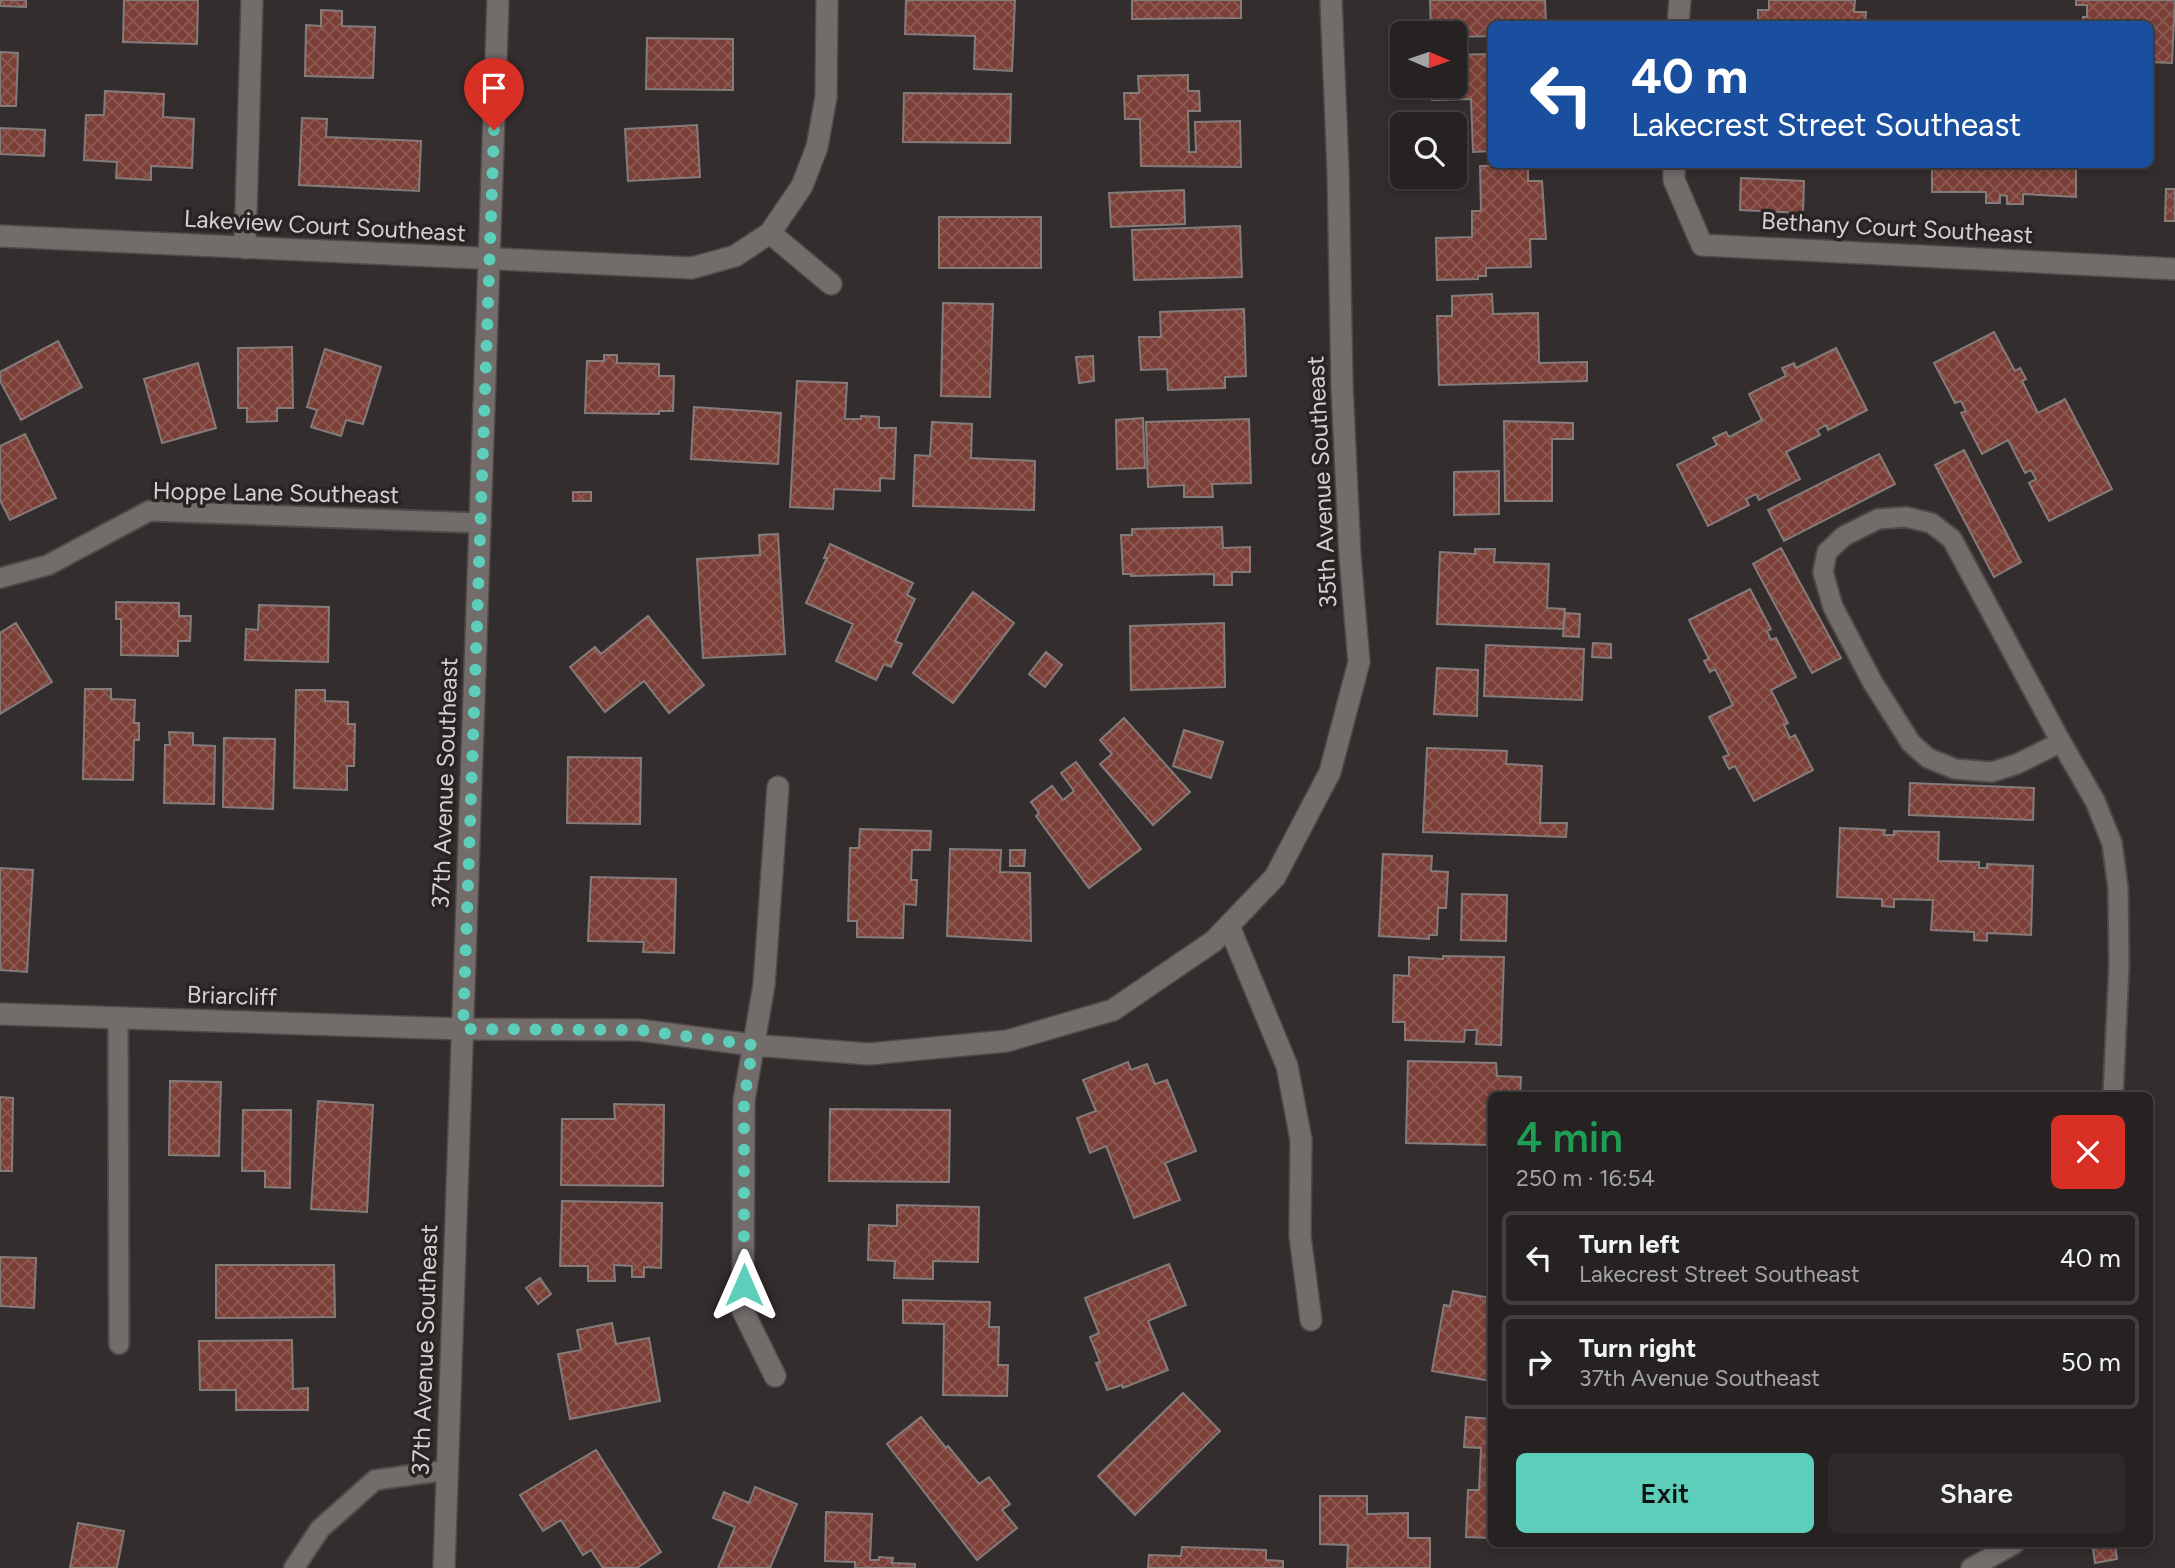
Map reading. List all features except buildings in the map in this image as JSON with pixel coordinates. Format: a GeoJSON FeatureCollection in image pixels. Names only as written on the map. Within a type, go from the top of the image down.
{"type":"FeatureCollection","features":[{"type":"Feature","properties":{"kind":"street"},"geometry":{"type":"LineString","coordinates":[[245,248],[252,0]]}},
{"type":"Feature","properties":{"kind":"street","name":"37th Avenue Southeast"},"geometry":{"type":"LineString","coordinates":[[444,1568],[498,0]]}},
{"type":"Feature","properties":{"kind":"street","name":"Lakeview Court Southeast"},"geometry":{"type":"LineString","coordinates":[[0,236],[692,268],[735,256],[770,233],[802,186],[817,146],[826,97],[827,0]]}},
{"type":"Feature","properties":{"kind":"street","name":"35th Avenue Southeast"},"geometry":{"type":"LineString","coordinates":[[753,1045],[869,1054],[1007,1041],[1113,1010],[1214,941],[1275,877],[1330,772],[1359,662],[1350,556],[1343,399],[1331,0]]}},
{"type":"Feature","properties":{"kind":"street"},"geometry":{"type":"LineString","coordinates":[[1678,21],[1680,0]]}},
{"type":"Feature","properties":{"kind":"street","name":"Bethany Court Southeast"},"geometry":{"type":"LineString","coordinates":[[1674,168],[1674,180],[1702,245],[2175,269]]}},
{"type":"Feature","properties":{"kind":"street"},"geometry":{"type":"LineString","coordinates":[[770,233],[831,284]]}},
{"type":"Feature","properties":{"kind":"street"},"geometry":{"type":"LineString","coordinates":[[775,1376],[743,1311],[744,1100],[764,985],[778,787]]}},
{"type":"Feature","properties":{"kind":"street"},"geometry":{"type":"LineString","coordinates":[[1229,926],[1287,1066],[1301,1140],[1300,1236],[1311,1320]]}},
{"type":"Feature","properties":{"kind":"street","name":"Briarcliff"},"geometry":{"type":"LineString","coordinates":[[0,1014],[463,1029],[639,1030],[753,1045]]}},
{"type":"Feature","properties":{"kind":"lane","name":"Hoppe Lane Southeast"},"geometry":{"type":"LineString","coordinates":[[0,578],[48,565],[149,511],[481,523]]}},
{"type":"Feature","properties":{"kind":"lane"},"geometry":{"type":"LineString","coordinates":[[2061,742],[2017,764],[1992,772],[1955,769],[1928,758],[1911,743],[1873,682],[1833,607],[1823,572],[1826,552],[1844,536],[1878,519],[1906,517],[1931,523],[1952,539],[2095,801],[2112,842],[2118,888],[2119,966],[2113,1092]]}},
{"type":"Feature","properties":{"kind":"lane"},"geometry":{"type":"LineString","coordinates":[[118,1018],[119,1344]]}},
{"type":"Feature","properties":{"kind":"lane"},"geometry":{"type":"LineString","coordinates":[[294,1568],[320,1529],[374,1480],[448,1470]]}},
{"type":"Feature","properties":{"kind":"lane"},"geometry":{"type":"LineString","coordinates":[[1971,1568],[2009,1547]]}},
{"type":"Feature","properties":{"kind":"route"},"geometry":{"type":"LineString","coordinates":[[494,130],[463,1029],[639,1030],[753,1045],[744,1100],[744,1285]]}}]}
